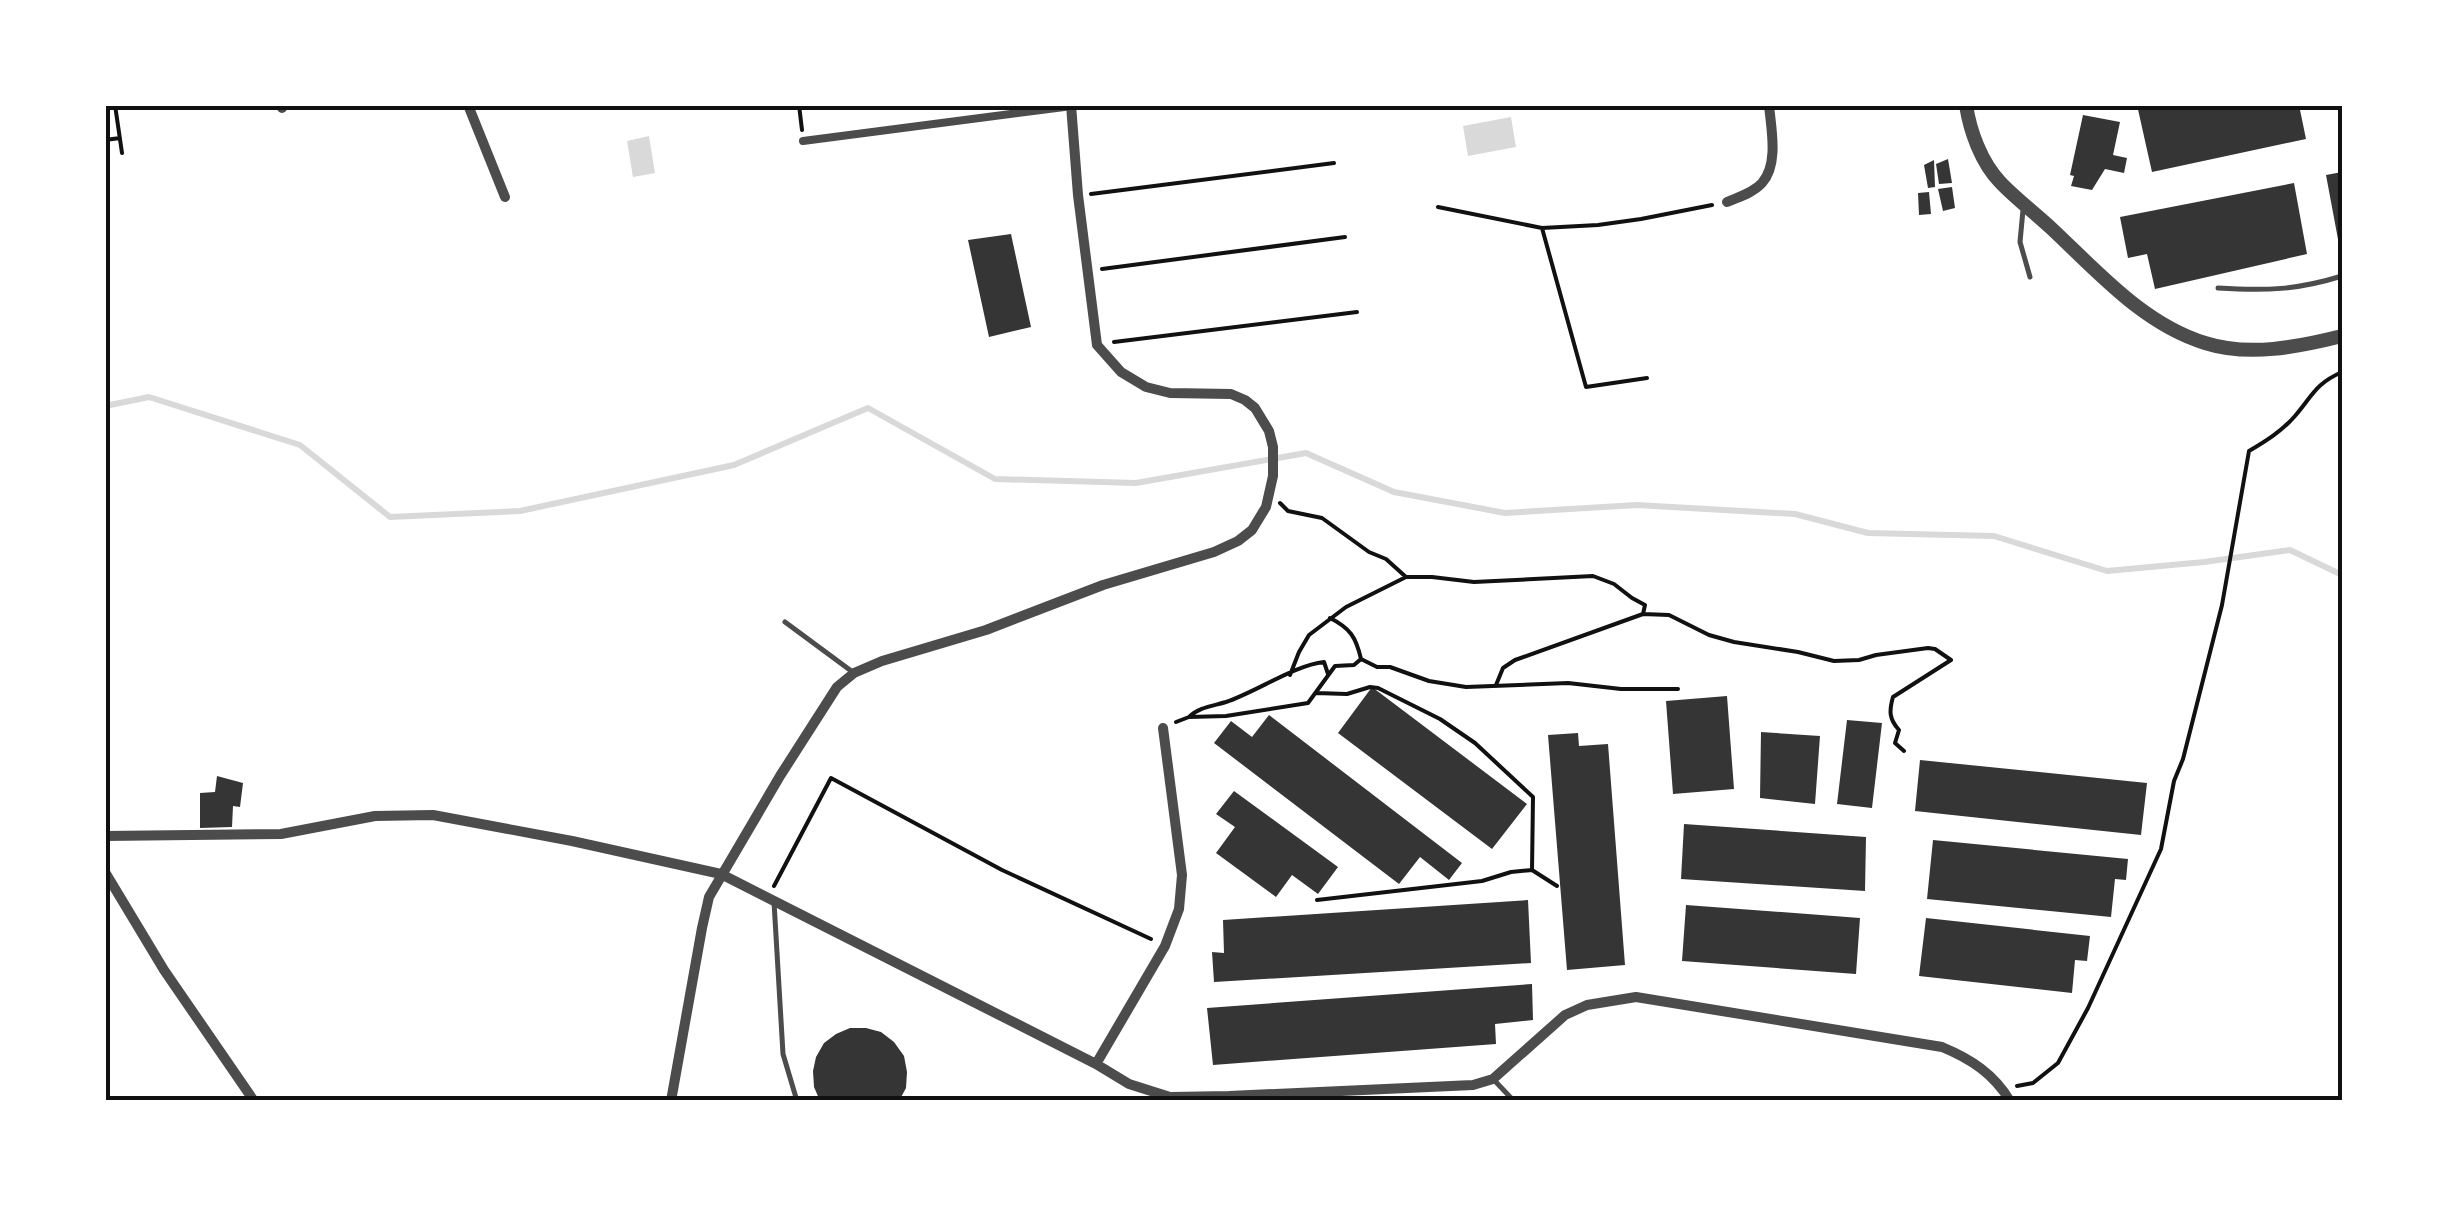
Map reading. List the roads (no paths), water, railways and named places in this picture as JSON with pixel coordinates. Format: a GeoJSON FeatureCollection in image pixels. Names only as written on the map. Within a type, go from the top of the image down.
{"type":"FeatureCollection","features":[{"type":"Feature","properties":{"kind":"street"},"geometry":{"type":"LineString","coordinates":[[468,105],[505,197]]}},
{"type":"Feature","properties":{"kind":"street"},"geometry":{"type":"LineString","coordinates":[[671,1101],[710,897],[837,687],[854,673],[882,661],[1214,552],[1252,530],[1266,507],[1273,476],[1273,447],[1270,431],[1255,408],[1231,394],[1170,394],[1146,387],[1121,372],[1097,345],[1071,105]]}},
{"type":"Feature","properties":{"kind":"street"},"geometry":{"type":"LineString","coordinates":[[804,141],[1080,105]]}},
{"type":"Feature","properties":{"kind":"street"},"geometry":{"type":"LineString","coordinates":[[1727,202],[1754,190],[1771,166],[1769,105]]}},
{"type":"Feature","properties":{"kind":"street"},"geometry":{"type":"LineString","coordinates":[[1966,105],[1977,144],[1998,180],[2117,290],[2162,324],[2204,343],[2234,349],[2269,349],[2342,336]]}},
{"type":"Feature","properties":{"kind":"street"},"geometry":{"type":"LineString","coordinates":[[1096,1064],[1165,946],[1179,909],[1182,874],[1163,728]]}},
{"type":"Feature","properties":{"kind":"street"},"geometry":{"type":"LineString","coordinates":[[105,836],[281,834],[375,816],[433,815],[721,874],[1096,1064],[1128,1084],[1170,1097],[1473,1085],[1493,1080],[1565,1015],[1587,1005],[1636,997],[1942,1047],[1984,1069],[2010,1101]]}},
{"type":"Feature","properties":{"kind":"street"},"geometry":{"type":"LineString","coordinates":[[105,872],[164,970],[254,1101]]}},
{"type":"Feature","properties":{"kind":"lane"},"geometry":{"type":"LineString","coordinates":[[2024,202],[2020,242],[2030,277]]}},
{"type":"Feature","properties":{"kind":"lane"},"geometry":{"type":"LineString","coordinates":[[2218,288],[2301,288],[2342,276]]}},
{"type":"Feature","properties":{"kind":"lane"},"geometry":{"type":"LineString","coordinates":[[786,622],[854,673]]}},
{"type":"Feature","properties":{"kind":"lane"},"geometry":{"type":"LineString","coordinates":[[771,898],[783,1054],[796,1101]]}},
{"type":"Feature","properties":{"kind":"lane"},"geometry":{"type":"LineString","coordinates":[[1493,1080],[1514,1101]]}},
{"type":"Feature","properties":{"kind":"waterway"},"geometry":{"type":"LineString","coordinates":[[105,406],[149,397],[300,445],[390,517],[520,511],[734,465],[868,408],[995,479],[1136,483],[1306,453],[1394,492],[1505,513],[1637,505],[1795,514],[1868,533],[1994,536],[2107,571],[2290,550],[2342,575]]}}]}
